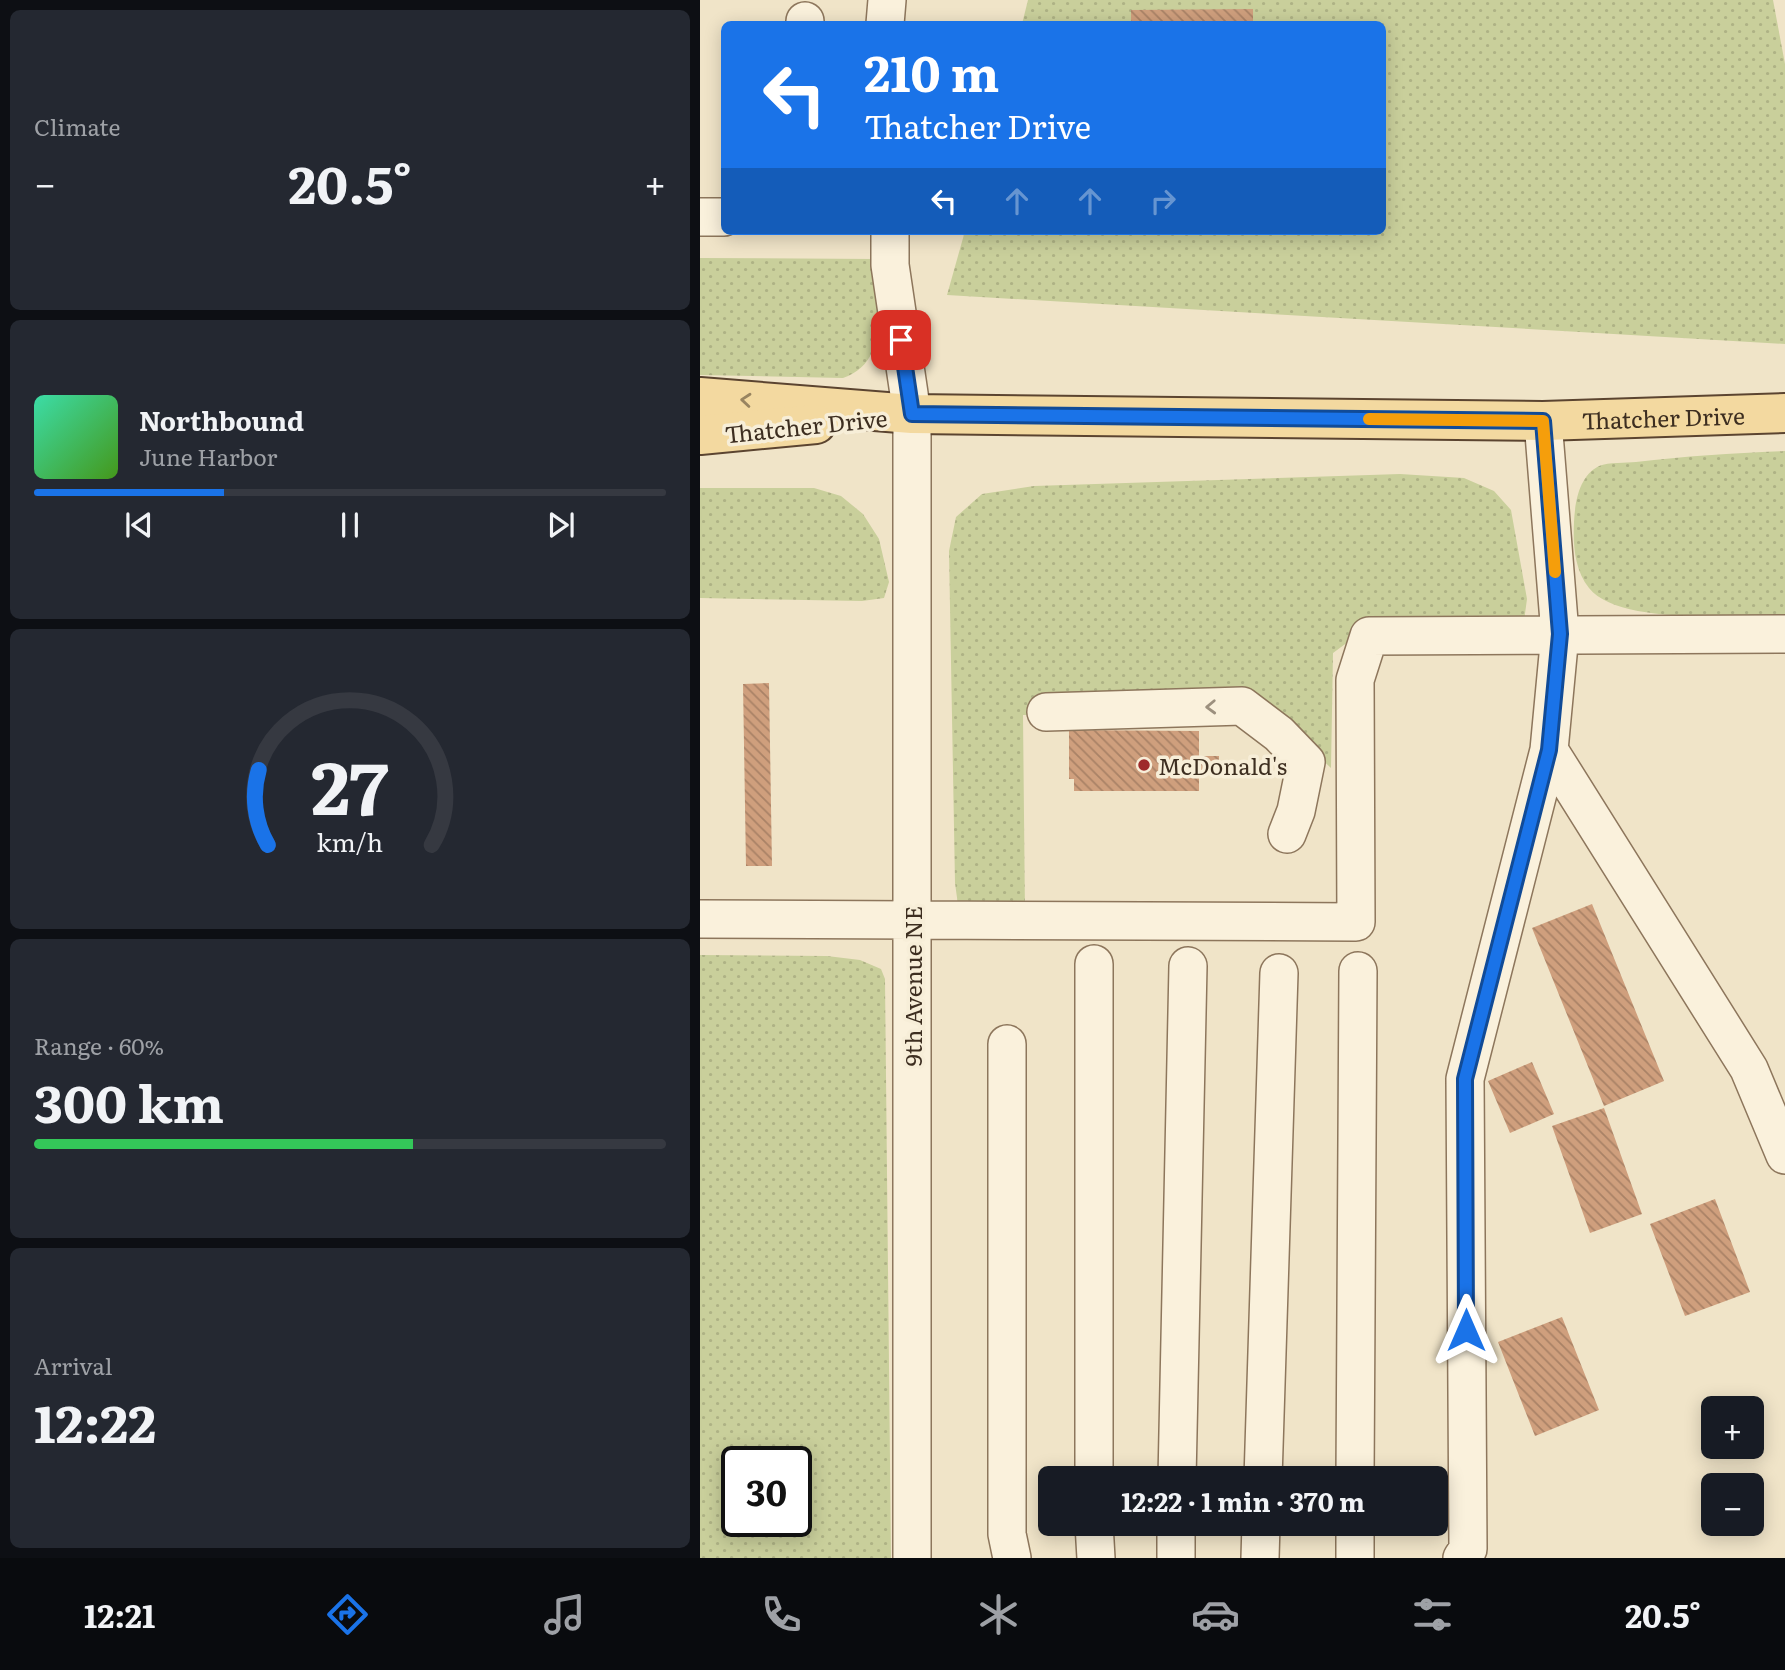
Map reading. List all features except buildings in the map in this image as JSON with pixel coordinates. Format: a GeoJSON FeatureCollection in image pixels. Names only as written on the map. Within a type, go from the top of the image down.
{"type":"FeatureCollection","features":[{"type":"Feature","properties":{"kind":"main road","name":"Thatcher Drive"},"geometry":{"type":"LineString","coordinates":[[700,397],[912,414],[1543,421],[1785,413]]}},
{"type":"Feature","properties":{"kind":"main road","name":"Thatcher Drive"},"geometry":{"type":"LineString","coordinates":[[700,435],[912,414]]}},
{"type":"Feature","properties":{"kind":"street"},"geometry":{"type":"LineString","coordinates":[[885,21],[887,0]]}},
{"type":"Feature","properties":{"kind":"street"},"geometry":{"type":"LineString","coordinates":[[700,218],[721,217]]}},
{"type":"Feature","properties":{"kind":"street","name":"9th Avenue NE"},"geometry":{"type":"LineString","coordinates":[[890,235],[890,265],[912,414],[912,1558]]}},
{"type":"Feature","properties":{"kind":"street"},"geometry":{"type":"LineString","coordinates":[[1462,1558],[1468,1549],[1465,1079],[1549,750],[1560,634],[1543,421]]}},
{"type":"Feature","properties":{"kind":"street"},"geometry":{"type":"LineString","coordinates":[[700,919],[1356,922],[1355,680],[1369,636],[1785,634]]}},
{"type":"Feature","properties":{"kind":"street"},"geometry":{"type":"LineString","coordinates":[[1046,712],[1242,706],[1279,734],[1306,762],[1291,822]]}},
{"type":"Feature","properties":{"kind":"street"},"geometry":{"type":"LineString","coordinates":[[1549,750],[1749,1069],[1785,1155]]}},
{"type":"Feature","properties":{"kind":"street"},"geometry":{"type":"LineString","coordinates":[[1094,964],[1094,1466]]}},
{"type":"Feature","properties":{"kind":"street"},"geometry":{"type":"LineString","coordinates":[[1177,1466],[1188,966]]}},
{"type":"Feature","properties":{"kind":"street"},"geometry":{"type":"LineString","coordinates":[[1355,1466],[1358,971]]}},
{"type":"Feature","properties":{"kind":"street"},"geometry":{"type":"LineString","coordinates":[[1263,1466],[1279,973]]}},
{"type":"Feature","properties":{"kind":"street"},"geometry":{"type":"LineString","coordinates":[[1007,1044],[1007,1534],[1012,1558]]}},
{"type":"Feature","properties":{"kind":"street"},"geometry":{"type":"LineString","coordinates":[[1095,1536],[1096,1558]]}},
{"type":"Feature","properties":{"kind":"street"},"geometry":{"type":"LineString","coordinates":[[1175,1558],[1176,1536]]}},
{"type":"Feature","properties":{"kind":"street"},"geometry":{"type":"LineString","coordinates":[[1260,1558],[1261,1536]]}},
{"type":"Feature","properties":{"kind":"street"},"geometry":{"type":"LineString","coordinates":[[1355,1536],[1355,1558]]}},
{"type":"Feature","properties":{"kind":"green space"},"geometry":{"type":"Polygon","coordinates":[[[1028,0],[1773,0],[1785,64],[1785,344],[947,295],[964,235],[1386,235],[1386,21],[1023,21],[1028,0]]]}},
{"type":"Feature","properties":{"kind":"green space"},"geometry":{"type":"Polygon","coordinates":[[[700,258],[875,259],[878,328],[869,358],[859,370],[843,378],[700,375],[700,258]]]}},
{"type":"Feature","properties":{"kind":"green space"},"geometry":{"type":"Polygon","coordinates":[[[1785,451],[1785,614],[1681,616],[1652,613],[1604,600],[1584,581],[1577,565],[1574,530],[1579,490],[1592,470],[1612,463],[1785,451]]]}},
{"type":"Feature","properties":{"kind":"green space"},"geometry":{"type":"Polygon","coordinates":[[[1400,474],[1464,478],[1494,491],[1511,510],[1527,599],[1524,621],[1352,639],[1333,653],[1331,768],[1296,735],[1245,716],[1160,713],[1023,715],[1025,915],[958,905],[955,883],[949,551],[956,517],[982,494],[1034,486],[1400,474]]]}},
{"type":"Feature","properties":{"kind":"green space"},"geometry":{"type":"Polygon","coordinates":[[[700,488],[814,488],[841,496],[863,514],[879,539],[889,582],[884,598],[862,601],[700,598],[700,488]]]}},
{"type":"Feature","properties":{"kind":"green space"},"geometry":{"type":"Polygon","coordinates":[[[700,955],[827,956],[860,960],[881,969],[885,979],[891,1558],[700,1558],[700,955]]]}},
{"type":"Feature","properties":{"kind":"slow traffic"},"geometry":{"type":"LineString","coordinates":[[1369,419],[1543,421],[1555,572]]}},
{"type":"Feature","properties":{"kind":"place","name":"McDonald's"},"geometry":{"type":"Point","coordinates":[1144,765]}},
{"type":"Feature","properties":{"kind":"route"},"geometry":{"type":"LineString","coordinates":[[901,340],[912,414],[1543,421],[1560,634],[1549,750],[1465,1079],[1466,1330]]}}]}
